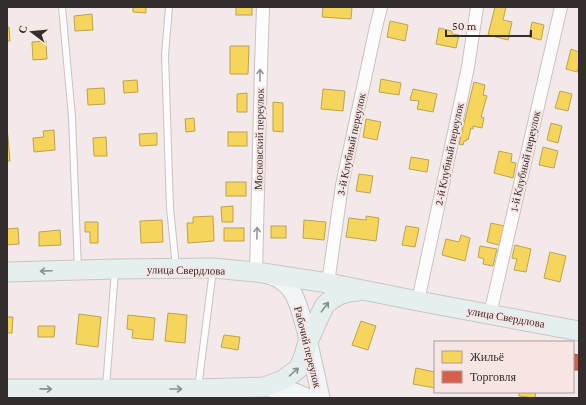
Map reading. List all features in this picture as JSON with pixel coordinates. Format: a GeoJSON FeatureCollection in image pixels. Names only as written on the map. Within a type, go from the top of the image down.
{"type":"FeatureCollection","features":[{"type":"Feature","properties":{"kind":"main road","name":"улица Свердлова"},"geometry":{"type":"LineString","coordinates":[[7,272],[213,268],[256,272],[328,283],[579,330]]}},
{"type":"Feature","properties":{"kind":"main road","name":"Рабочий переулок"},"geometry":{"type":"LineString","coordinates":[[256,272],[274,276],[288,286],[298,303],[321,398]]}},
{"type":"Feature","properties":{"kind":"main road","name":"улица Свердлова"},"geometry":{"type":"LineString","coordinates":[[7,389],[96,392],[264,387],[283,380],[298,369],[303,359],[308,342],[325,305],[332,299],[349,292],[363,290]]}},
{"type":"Feature","properties":{"kind":"main road"},"geometry":{"type":"LineString","coordinates":[[264,387],[295,392],[309,398]]}},
{"type":"Feature","properties":{"kind":"street","name":"Московский переулок"},"geometry":{"type":"LineString","coordinates":[[256,272],[260,67],[263,7]]}},
{"type":"Feature","properties":{"kind":"street","name":"3-й Клубный переулок"},"geometry":{"type":"LineString","coordinates":[[328,283],[342,185],[381,7]]}},
{"type":"Feature","properties":{"kind":"street","name":"2-й Клубный переулок"},"geometry":{"type":"LineString","coordinates":[[418,301],[468,67],[478,7]]}},
{"type":"Feature","properties":{"kind":"street","name":"1-й Клубный переулок"},"geometry":{"type":"LineString","coordinates":[[490,314],[560,7]]}},
{"type":"Feature","properties":{"kind":"lane"},"geometry":{"type":"LineString","coordinates":[[62,7],[72,117],[78,270]]}},
{"type":"Feature","properties":{"kind":"lane"},"geometry":{"type":"LineString","coordinates":[[169,7],[165,55],[170,208],[176,269]]}},
{"type":"Feature","properties":{"kind":"lane"},"geometry":{"type":"LineString","coordinates":[[198,389],[213,268]]}},
{"type":"Feature","properties":{"kind":"lane"},"geometry":{"type":"LineString","coordinates":[[96,392],[116,269]]}},
{"type":"Feature","properties":{"kind":"building: Жильё"},"geometry":{"type":"Polygon","coordinates":[[[133,7],[146,7],[146,13],[133,12],[133,7]]]}},
{"type":"Feature","properties":{"kind":"building: Жильё"},"geometry":{"type":"Polygon","coordinates":[[[236,7],[252,7],[252,15],[236,15],[236,7]]]}},
{"type":"Feature","properties":{"kind":"building: Жильё"},"geometry":{"type":"Polygon","coordinates":[[[323,7],[352,7],[351,19],[322,17],[323,7]]]}},
{"type":"Feature","properties":{"kind":"building: Жильё"},"geometry":{"type":"Polygon","coordinates":[[[495,7],[506,7],[503,20],[512,22],[508,40],[488,35],[495,7]]]}},
{"type":"Feature","properties":{"kind":"building: Жильё"},"geometry":{"type":"Polygon","coordinates":[[[92,14],[93,30],[75,31],[74,16],[92,14]]]}},
{"type":"Feature","properties":{"kind":"building: Жильё"},"geometry":{"type":"Polygon","coordinates":[[[390,21],[408,25],[405,41],[387,37],[390,21]]]}},
{"type":"Feature","properties":{"kind":"building: Жильё"},"geometry":{"type":"Polygon","coordinates":[[[532,22],[544,25],[541,40],[529,37],[532,22]]]}},
{"type":"Feature","properties":{"kind":"building: Жильё"},"geometry":{"type":"Polygon","coordinates":[[[7,27],[9,27],[10,41],[7,41],[7,27]]]}},
{"type":"Feature","properties":{"kind":"building: Жильё"},"geometry":{"type":"Polygon","coordinates":[[[439,28],[452,31],[452,34],[459,35],[456,48],[436,44],[439,28]]]}},
{"type":"Feature","properties":{"kind":"building: Жильё"},"geometry":{"type":"Polygon","coordinates":[[[46,41],[47,59],[33,60],[32,42],[46,41]]]}},
{"type":"Feature","properties":{"kind":"building: Жильё"},"geometry":{"type":"Polygon","coordinates":[[[230,46],[249,46],[248,74],[230,74],[230,46]]]}},
{"type":"Feature","properties":{"kind":"building: Жильё"},"geometry":{"type":"Polygon","coordinates":[[[571,49],[579,52],[579,65],[577,72],[566,69],[571,49]]]}},
{"type":"Feature","properties":{"kind":"building: Жильё"},"geometry":{"type":"Polygon","coordinates":[[[381,79],[401,83],[399,95],[379,92],[381,79]]]}},
{"type":"Feature","properties":{"kind":"building: Жильё"},"geometry":{"type":"Polygon","coordinates":[[[137,80],[138,92],[124,93],[123,81],[137,80]]]}},
{"type":"Feature","properties":{"kind":"building: Жильё"},"geometry":{"type":"Polygon","coordinates":[[[474,82],[485,85],[483,95],[487,96],[481,117],[484,118],[482,128],[473,126],[473,129],[471,128],[468,140],[467,139],[464,141],[463,145],[459,144],[474,82]]]}},
{"type":"Feature","properties":{"kind":"building: Жильё"},"geometry":{"type":"Polygon","coordinates":[[[104,88],[105,104],[88,105],[87,89],[104,88]]]}},
{"type":"Feature","properties":{"kind":"building: Жильё"},"geometry":{"type":"Polygon","coordinates":[[[323,89],[345,91],[343,111],[321,109],[323,89]]]}},
{"type":"Feature","properties":{"kind":"building: Жильё"},"geometry":{"type":"Polygon","coordinates":[[[413,89],[437,94],[433,112],[417,109],[419,101],[410,100],[413,89]]]}},
{"type":"Feature","properties":{"kind":"building: Жильё"},"geometry":{"type":"Polygon","coordinates":[[[560,91],[572,94],[568,111],[555,108],[560,91]]]}},
{"type":"Feature","properties":{"kind":"building: Жильё"},"geometry":{"type":"Polygon","coordinates":[[[247,93],[247,112],[237,112],[237,94],[247,93]]]}},
{"type":"Feature","properties":{"kind":"building: Жильё"},"geometry":{"type":"Polygon","coordinates":[[[273,102],[283,103],[283,132],[273,131],[273,102]]]}},
{"type":"Feature","properties":{"kind":"building: Жильё"},"geometry":{"type":"Polygon","coordinates":[[[194,118],[195,131],[186,132],[185,119],[194,118]]]}},
{"type":"Feature","properties":{"kind":"building: Жильё"},"geometry":{"type":"Polygon","coordinates":[[[366,119],[381,122],[377,140],[363,137],[366,119]]]}},
{"type":"Feature","properties":{"kind":"building: Жильё"},"geometry":{"type":"Polygon","coordinates":[[[551,123],[562,126],[558,143],[547,140],[551,123]]]}},
{"type":"Feature","properties":{"kind":"building: Жильё"},"geometry":{"type":"Polygon","coordinates":[[[7,126],[10,161],[7,161],[7,126]]]}},
{"type":"Feature","properties":{"kind":"building: Жильё"},"geometry":{"type":"Polygon","coordinates":[[[54,130],[55,150],[34,152],[33,138],[44,137],[43,131],[54,130]]]}},
{"type":"Feature","properties":{"kind":"building: Жильё"},"geometry":{"type":"Polygon","coordinates":[[[228,132],[247,132],[247,146],[228,146],[228,132]]]}},
{"type":"Feature","properties":{"kind":"building: Жильё"},"geometry":{"type":"Polygon","coordinates":[[[157,133],[157,145],[140,146],[139,134],[157,133]]]}},
{"type":"Feature","properties":{"kind":"building: Жильё"},"geometry":{"type":"Polygon","coordinates":[[[106,137],[107,156],[94,156],[93,138],[106,137]]]}},
{"type":"Feature","properties":{"kind":"building: Жильё"},"geometry":{"type":"Polygon","coordinates":[[[543,147],[558,151],[554,168],[539,165],[543,147]]]}},
{"type":"Feature","properties":{"kind":"building: Жильё"},"geometry":{"type":"Polygon","coordinates":[[[499,151],[512,154],[511,162],[516,163],[513,178],[494,173],[499,151]]]}},
{"type":"Feature","properties":{"kind":"building: Жильё"},"geometry":{"type":"Polygon","coordinates":[[[411,157],[429,160],[427,172],[409,169],[411,157]]]}},
{"type":"Feature","properties":{"kind":"building: Жильё"},"geometry":{"type":"Polygon","coordinates":[[[359,174],[373,176],[370,193],[356,191],[359,174]]]}},
{"type":"Feature","properties":{"kind":"building: Жильё"},"geometry":{"type":"Polygon","coordinates":[[[226,182],[246,182],[246,196],[226,196],[226,182]]]}},
{"type":"Feature","properties":{"kind":"building: Жильё"},"geometry":{"type":"Polygon","coordinates":[[[233,206],[233,222],[222,222],[221,207],[233,206]]]}},
{"type":"Feature","properties":{"kind":"building: Жильё"},"geometry":{"type":"Polygon","coordinates":[[[213,216],[214,241],[188,243],[187,223],[193,223],[193,217],[213,216]]]}},
{"type":"Feature","properties":{"kind":"building: Жильё"},"geometry":{"type":"Polygon","coordinates":[[[366,216],[379,218],[376,241],[346,237],[349,218],[366,220],[366,216]]]}},
{"type":"Feature","properties":{"kind":"building: Жильё"},"geometry":{"type":"Polygon","coordinates":[[[162,220],[163,242],[141,243],[140,221],[162,220]]]}},
{"type":"Feature","properties":{"kind":"building: Жильё"},"geometry":{"type":"Polygon","coordinates":[[[304,220],[326,222],[324,240],[303,238],[304,220]]]}},
{"type":"Feature","properties":{"kind":"building: Жильё"},"geometry":{"type":"Polygon","coordinates":[[[85,222],[98,222],[98,243],[90,243],[90,232],[85,232],[85,222]]]}},
{"type":"Feature","properties":{"kind":"building: Жильё"},"geometry":{"type":"Polygon","coordinates":[[[491,223],[504,226],[499,245],[487,242],[491,223]]]}},
{"type":"Feature","properties":{"kind":"building: Жильё"},"geometry":{"type":"Polygon","coordinates":[[[271,226],[286,226],[286,238],[271,238],[271,226]]]}},
{"type":"Feature","properties":{"kind":"building: Жильё"},"geometry":{"type":"Polygon","coordinates":[[[406,226],[419,228],[415,247],[402,245],[406,226]]]}},
{"type":"Feature","properties":{"kind":"building: Жильё"},"geometry":{"type":"Polygon","coordinates":[[[18,228],[19,244],[7,245],[7,229],[18,228]]]}},
{"type":"Feature","properties":{"kind":"building: Жильё"},"geometry":{"type":"Polygon","coordinates":[[[224,228],[244,228],[244,241],[224,241],[224,228]]]}},
{"type":"Feature","properties":{"kind":"building: Жильё"},"geometry":{"type":"Polygon","coordinates":[[[60,230],[61,245],[39,246],[39,232],[60,230]]]}},
{"type":"Feature","properties":{"kind":"building: Жильё"},"geometry":{"type":"Polygon","coordinates":[[[461,235],[470,238],[465,261],[442,255],[446,239],[459,242],[461,235]]]}},
{"type":"Feature","properties":{"kind":"building: Жильё"},"geometry":{"type":"Polygon","coordinates":[[[515,245],[531,249],[526,272],[514,270],[517,259],[512,258],[515,245]]]}},
{"type":"Feature","properties":{"kind":"building: Жильё"},"geometry":{"type":"Polygon","coordinates":[[[480,246],[497,249],[493,266],[483,264],[484,259],[478,257],[480,246]]]}},
{"type":"Feature","properties":{"kind":"building: Жильё"},"geometry":{"type":"Polygon","coordinates":[[[550,252],[566,256],[560,282],[544,278],[550,252]]]}},
{"type":"Feature","properties":{"kind":"building: Жильё"},"geometry":{"type":"Polygon","coordinates":[[[168,313],[187,315],[185,343],[165,341],[168,313]]]}},
{"type":"Feature","properties":{"kind":"building: Жильё"},"geometry":{"type":"Polygon","coordinates":[[[79,314],[101,317],[98,347],[76,344],[79,314]]]}},
{"type":"Feature","properties":{"kind":"building: Жильё"},"geometry":{"type":"Polygon","coordinates":[[[128,315],[155,318],[153,340],[132,338],[133,330],[127,329],[128,315]]]}},
{"type":"Feature","properties":{"kind":"building: Жильё"},"geometry":{"type":"Polygon","coordinates":[[[7,317],[13,317],[12,333],[7,333],[7,317]]]}},
{"type":"Feature","properties":{"kind":"building: Жильё"},"geometry":{"type":"Polygon","coordinates":[[[361,321],[376,326],[368,350],[352,345],[361,321]]]}},
{"type":"Feature","properties":{"kind":"building: Жильё"},"geometry":{"type":"Polygon","coordinates":[[[38,326],[55,326],[54,337],[38,337],[38,326]]]}},
{"type":"Feature","properties":{"kind":"building: Жильё"},"geometry":{"type":"Polygon","coordinates":[[[224,335],[240,337],[238,350],[221,347],[224,335]]]}},
{"type":"Feature","properties":{"kind":"building: Жильё"},"geometry":{"type":"Polygon","coordinates":[[[416,368],[434,372],[434,388],[413,384],[416,368]]]}},
{"type":"Feature","properties":{"kind":"building: Жильё"},"geometry":{"type":"Polygon","coordinates":[[[519,393],[536,393],[535,398],[519,396],[519,393]]]}},
{"type":"Feature","properties":{"kind":"building: Торговля"},"geometry":{"type":"Polygon","coordinates":[[[574,354],[579,355],[579,370],[574,370],[574,354]]]}}]}
